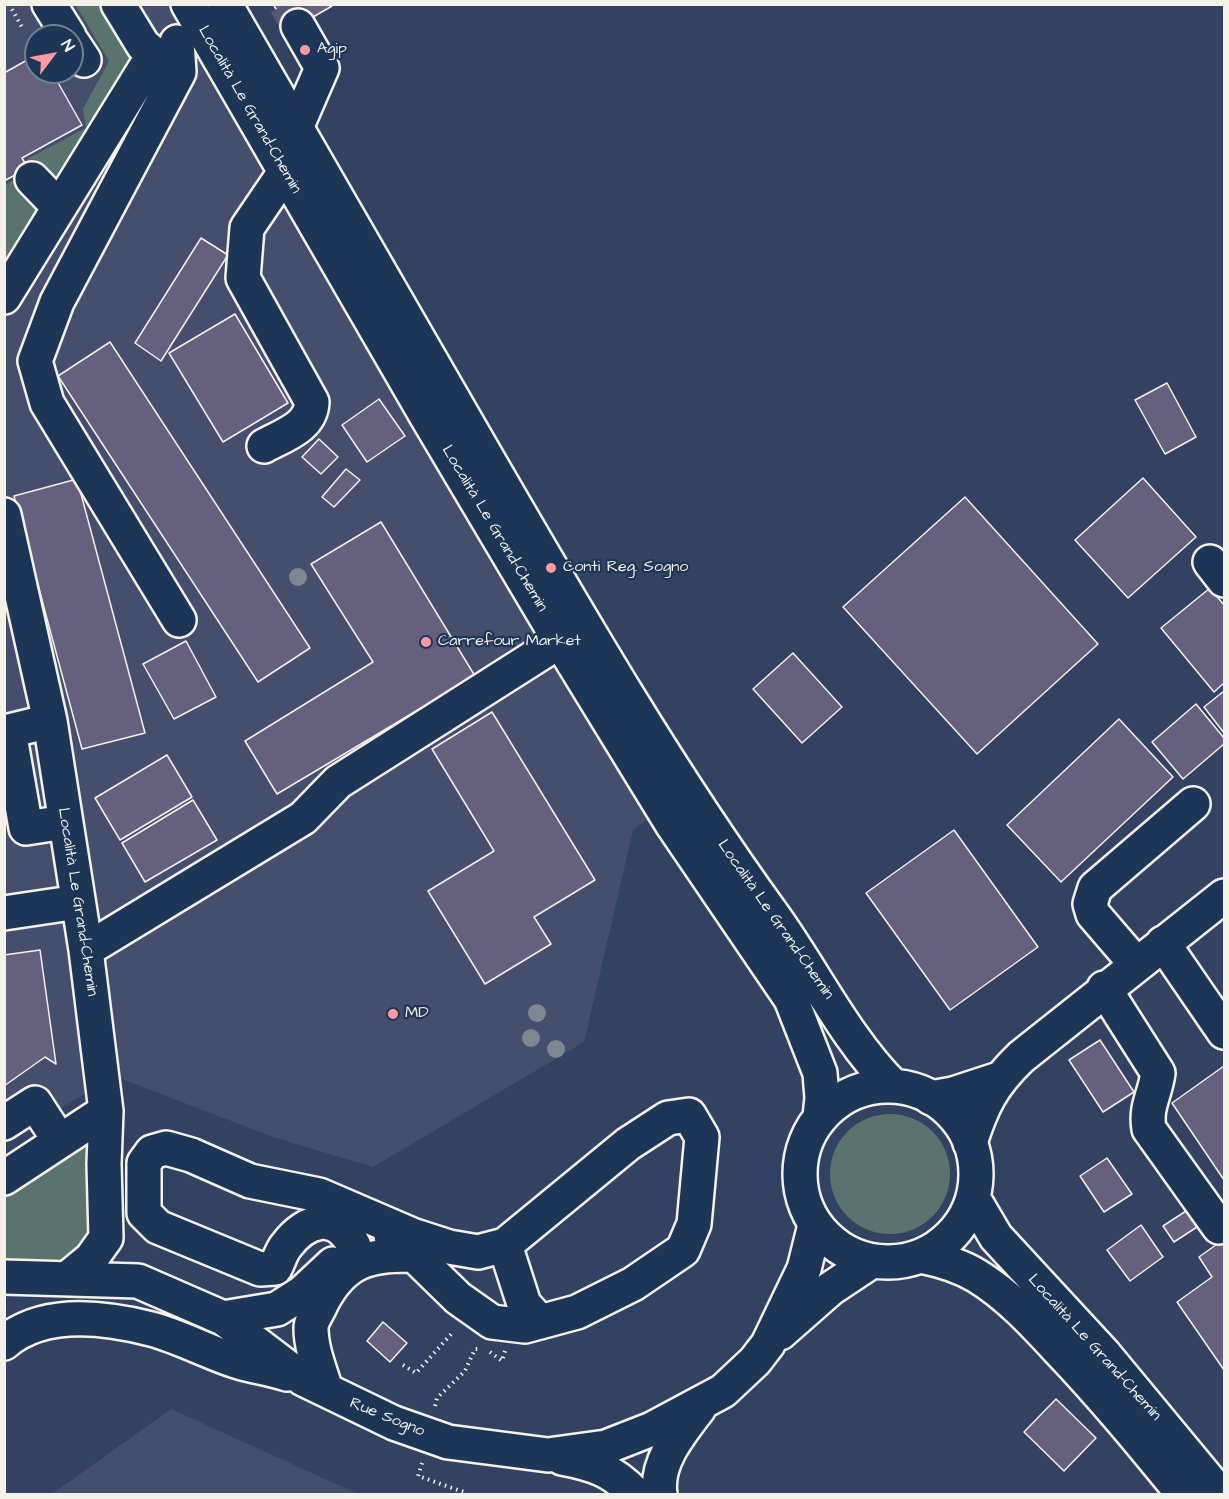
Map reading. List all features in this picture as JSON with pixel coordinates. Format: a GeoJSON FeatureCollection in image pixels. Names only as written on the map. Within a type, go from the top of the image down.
{"type":"FeatureCollection","features":[{"type":"Feature","properties":{"kind":"main road"},"geometry":{"type":"LineString","coordinates":[[49,4],[61,24]]}},
{"type":"Feature","properties":{"kind":"main road","name":"Località Le Grand-Chemin"},"geometry":{"type":"LineString","coordinates":[[118,4],[142,45],[179,30],[285,172],[560,641],[672,824],[791,999],[820,1073],[822,1098],[820,1117],[802,1150],[799,1167],[804,1202],[815,1225],[842,1250],[872,1261],[891,1263],[921,1256],[943,1244],[954,1233],[973,1198],[976,1181],[970,1143],[957,1119],[931,1098],[907,1088],[893,1086],[878,1086],[849,1095],[820,1117]]}},
{"type":"Feature","properties":{"kind":"main road","name":"Località Le Grand-Chemin"},"geometry":{"type":"LineString","coordinates":[[225,4],[551,568],[652,733],[723,845],[790,938],[870,1061],[893,1086]]}},
{"type":"Feature","properties":{"kind":"main road"},"geometry":{"type":"LineString","coordinates":[[296,128],[322,68],[298,26]]}},
{"type":"Feature","properties":{"kind":"main road"},"geometry":{"type":"LineString","coordinates":[[4,297],[59,207],[179,30]]}},
{"type":"Feature","properties":{"kind":"main road"},"geometry":{"type":"LineString","coordinates":[[179,30],[179,72],[57,302],[35,361],[47,403],[179,620]]}},
{"type":"Feature","properties":{"kind":"main road"},"geometry":{"type":"LineString","coordinates":[[264,446],[302,426],[312,413],[312,402],[243,278],[247,228],[285,172]]}},
{"type":"Feature","properties":{"kind":"main road"},"geometry":{"type":"LineString","coordinates":[[32,180],[59,207]]}},
{"type":"Feature","properties":{"kind":"main road","name":"Località Le Grand-Chemin"},"geometry":{"type":"LineString","coordinates":[[4,515],[13,584],[50,721],[86,950],[106,1111],[104,1164],[106,1238]]}},
{"type":"Feature","properties":{"kind":"main road"},"geometry":{"type":"LineString","coordinates":[[86,950],[303,818],[338,782],[560,641]]}},
{"type":"Feature","properties":{"kind":"main road"},"geometry":{"type":"LineString","coordinates":[[50,721],[9,731],[15,831],[65,822]]}},
{"type":"Feature","properties":{"kind":"main road"},"geometry":{"type":"LineString","coordinates":[[1136,964],[1093,914],[1090,904],[1095,888],[1193,804]]}},
{"type":"Feature","properties":{"kind":"main road"},"geometry":{"type":"LineString","coordinates":[[970,1143],[986,1099],[999,1079],[1050,1031],[1224,896]]}},
{"type":"Feature","properties":{"kind":"main road"},"geometry":{"type":"LineString","coordinates":[[4,913],[78,902]]}},
{"type":"Feature","properties":{"kind":"main road"},"geometry":{"type":"LineString","coordinates":[[1164,944],[1224,1032]]}},
{"type":"Feature","properties":{"kind":"main road"},"geometry":{"type":"LineString","coordinates":[[1104,988],[1158,1073],[1155,1092],[1146,1111],[1149,1129],[1219,1227]]}},
{"type":"Feature","properties":{"kind":"main road"},"geometry":{"type":"LineString","coordinates":[[931,1098],[953,1094],[999,1079]]}},
{"type":"Feature","properties":{"kind":"main road"},"geometry":{"type":"LineString","coordinates":[[4,1123],[35,1103],[59,1140]]}},
{"type":"Feature","properties":{"kind":"main road"},"geometry":{"type":"LineString","coordinates":[[4,1178],[106,1111]]}},
{"type":"Feature","properties":{"kind":"main road"},"geometry":{"type":"LineString","coordinates":[[4,1342],[18,1331],[46,1322],[75,1319],[115,1322],[152,1329],[242,1363],[302,1380],[314,1354],[311,1325],[328,1292],[349,1268],[380,1255],[414,1255],[473,1310],[492,1322],[527,1323],[577,1312],[633,1284],[683,1251],[694,1224],[702,1137],[689,1115],[668,1118],[628,1144],[505,1245],[478,1252],[449,1247],[412,1235],[319,1194],[250,1181],[192,1155],[166,1148],[152,1152],[144,1163],[144,1213],[158,1227],[260,1269],[275,1268],[285,1246],[310,1223],[326,1222],[341,1227],[348,1233],[354,1246]]}},
{"type":"Feature","properties":{"kind":"main road","name":"Località Le Grand-Chemin"},"geometry":{"type":"LineString","coordinates":[[973,1198],[981,1216],[996,1237],[1034,1282],[1105,1355],[1220,1494]]}},
{"type":"Feature","properties":{"kind":"main road","name":"Rue Sogno"},"geometry":{"type":"LineString","coordinates":[[768,1344],[804,1269],[815,1225]]}},
{"type":"Feature","properties":{"kind":"main road"},"geometry":{"type":"LineString","coordinates":[[223,1318],[277,1308],[302,1293],[354,1246],[381,1236],[412,1235]]}},
{"type":"Feature","properties":{"kind":"main road"},"geometry":{"type":"LineString","coordinates":[[68,1278],[91,1259],[106,1238],[121,1264],[138,1281]]}},
{"type":"Feature","properties":{"kind":"main road"},"geometry":{"type":"LineString","coordinates":[[505,1245],[524,1304],[527,1323]]}},
{"type":"Feature","properties":{"kind":"main road","name":"Località Le Grand-Chemin"},"geometry":{"type":"LineString","coordinates":[[921,1256],[949,1262],[976,1275],[999,1291],[1030,1319],[1124,1422],[1183,1494]]}},
{"type":"Feature","properties":{"kind":"main road","name":"Rue Sogno"},"geometry":{"type":"LineString","coordinates":[[4,1298],[82,1298],[147,1308],[191,1323],[351,1405],[448,1442],[548,1455],[606,1447],[652,1430],[702,1404],[739,1377],[768,1344],[830,1289],[872,1261]]}},
{"type":"Feature","properties":{"kind":"main road","name":"Rue Sogno"},"geometry":{"type":"LineString","coordinates":[[4,1277],[138,1281],[223,1318],[302,1380]]}},
{"type":"Feature","properties":{"kind":"main road"},"geometry":{"type":"LineString","coordinates":[[660,1494],[663,1467],[670,1449],[702,1404]]}},
{"type":"Feature","properties":{"kind":"main road"},"geometry":{"type":"LineString","coordinates":[[548,1455],[597,1465],[624,1483],[635,1494]]}},
{"type":"Feature","properties":{"kind":"path"},"geometry":{"type":"LineString","coordinates":[[9,4],[22,27]]}},
{"type":"Feature","properties":{"kind":"path"},"geometry":{"type":"LineString","coordinates":[[403,1365],[416,1373],[473,1310]]}},
{"type":"Feature","properties":{"kind":"path"},"geometry":{"type":"LineString","coordinates":[[464,1492],[418,1476],[437,1398],[465,1371],[475,1349],[484,1348],[502,1361],[527,1323]]}},
{"type":"Feature","properties":{"kind":"shaded area"},"geometry":{"type":"Polygon","coordinates":[[[4,5],[174,5],[651,817],[633,830],[584,1042],[373,1167],[273,1137],[114,1076],[5,1142],[4,5]]]}},
{"type":"Feature","properties":{"kind":"shaded area"},"geometry":{"type":"Polygon","coordinates":[[[171,1409],[358,1494],[52,1494],[171,1409]]]}},
{"type":"Feature","properties":{"kind":"green space"},"geometry":{"type":"Polygon","coordinates":[[[76,5],[106,5],[135,55],[54,192],[27,159],[86,128],[83,109],[109,61],[76,5]]]}},
{"type":"Feature","properties":{"kind":"green space"},"geometry":{"type":"Polygon","coordinates":[[[18,178],[46,214],[5,272],[5,185],[18,178]]]}},
{"type":"Feature","properties":{"kind":"green space"},"geometry":{"type":"Polygon","coordinates":[[[890,1114],[913,1118],[933,1131],[946,1151],[950,1174],[946,1197],[933,1217],[913,1230],[890,1234],[867,1230],[847,1217],[834,1197],[830,1174],[834,1151],[847,1131],[867,1118],[890,1114]]]}},
{"type":"Feature","properties":{"kind":"green space"},"geometry":{"type":"Polygon","coordinates":[[[71,1143],[87,1146],[93,1154],[91,1242],[63,1269],[5,1264],[4,1188],[71,1143]]]}},
{"type":"Feature","properties":{"kind":"building"},"geometry":{"type":"Polygon","coordinates":[[[273,4],[331,4],[332,6],[289,31],[273,4]]]}},
{"type":"Feature","properties":{"kind":"building"},"geometry":{"type":"Polygon","coordinates":[[[24,62],[24,84],[59,84],[82,125],[22,158],[28,168],[4,181],[4,73],[24,62]]]}},
{"type":"Feature","properties":{"kind":"building"},"geometry":{"type":"Polygon","coordinates":[[[201,238],[228,255],[161,361],[135,343],[201,238]]]}},
{"type":"Feature","properties":{"kind":"building"},"geometry":{"type":"Polygon","coordinates":[[[235,314],[288,403],[223,442],[169,353],[235,314]]]}},
{"type":"Feature","properties":{"kind":"building"},"geometry":{"type":"Polygon","coordinates":[[[110,342],[310,648],[258,682],[58,376],[110,342]]]}},
{"type":"Feature","properties":{"kind":"building"},"geometry":{"type":"Polygon","coordinates":[[[1167,383],[1196,437],[1165,454],[1135,400],[1167,383]]]}},
{"type":"Feature","properties":{"kind":"building"},"geometry":{"type":"Polygon","coordinates":[[[379,399],[405,436],[367,462],[342,425],[379,399]]]}},
{"type":"Feature","properties":{"kind":"building"},"geometry":{"type":"Polygon","coordinates":[[[319,439],[338,457],[321,474],[302,457],[319,439]]]}},
{"type":"Feature","properties":{"kind":"building"},"geometry":{"type":"Polygon","coordinates":[[[346,469],[360,480],[334,507],[322,497],[346,469]]]}},
{"type":"Feature","properties":{"kind":"building"},"geometry":{"type":"Polygon","coordinates":[[[1143,478],[1196,537],[1128,598],[1075,540],[1143,478]]]}},
{"type":"Feature","properties":{"kind":"building"},"geometry":{"type":"Polygon","coordinates":[[[77,479],[145,733],[82,749],[14,496],[77,479]]]}},
{"type":"Feature","properties":{"kind":"building"},"geometry":{"type":"Polygon","coordinates":[[[965,497],[1098,644],[977,754],[843,607],[965,497]]]}},
{"type":"Feature","properties":{"kind":"building"},"geometry":{"type":"Polygon","coordinates":[[[381,522],[475,676],[277,794],[245,741],[373,662],[311,564],[381,522]]]}},
{"type":"Feature","properties":{"kind":"building"},"geometry":{"type":"Polygon","coordinates":[[[1210,588],[1224,605],[1224,683],[1214,692],[1161,628],[1210,588]]]}},
{"type":"Feature","properties":{"kind":"building"},"geometry":{"type":"Polygon","coordinates":[[[186,641],[216,697],[174,719],[143,664],[186,641]]]}},
{"type":"Feature","properties":{"kind":"building"},"geometry":{"type":"Polygon","coordinates":[[[793,653],[842,707],[802,743],[753,689],[793,653]]]}},
{"type":"Feature","properties":{"kind":"building"},"geometry":{"type":"Polygon","coordinates":[[[1224,691],[1224,733],[1204,707],[1224,691]]]}},
{"type":"Feature","properties":{"kind":"building"},"geometry":{"type":"Polygon","coordinates":[[[1196,704],[1224,738],[1224,744],[1183,779],[1152,742],[1196,704]]]}},
{"type":"Feature","properties":{"kind":"building"},"geometry":{"type":"Polygon","coordinates":[[[492,712],[595,880],[534,917],[551,944],[485,984],[428,891],[494,851],[432,749],[492,712]]]}},
{"type":"Feature","properties":{"kind":"building"},"geometry":{"type":"Polygon","coordinates":[[[1119,719],[1173,777],[1061,882],[1007,825],[1119,719]]]}},
{"type":"Feature","properties":{"kind":"building"},"geometry":{"type":"Polygon","coordinates":[[[167,755],[192,797],[120,840],[95,798],[167,755]]]}},
{"type":"Feature","properties":{"kind":"building"},"geometry":{"type":"Polygon","coordinates":[[[193,800],[217,840],[145,882],[122,843],[193,800]]]}},
{"type":"Feature","properties":{"kind":"building"},"geometry":{"type":"Polygon","coordinates":[[[954,830],[1038,947],[950,1010],[866,893],[954,830]]]}},
{"type":"Feature","properties":{"kind":"building"},"geometry":{"type":"Polygon","coordinates":[[[40,950],[56,1064],[45,1057],[4,1086],[4,955],[40,950]]]}},
{"type":"Feature","properties":{"kind":"building"},"geometry":{"type":"Polygon","coordinates":[[[1100,1040],[1134,1092],[1103,1112],[1069,1060],[1100,1040]]]}},
{"type":"Feature","properties":{"kind":"building"},"geometry":{"type":"Polygon","coordinates":[[[1224,1066],[1224,1180],[1172,1103],[1224,1066]]]}},
{"type":"Feature","properties":{"kind":"building"},"geometry":{"type":"Polygon","coordinates":[[[1107,1158],[1132,1194],[1104,1212],[1080,1176],[1107,1158]]]}},
{"type":"Feature","properties":{"kind":"building"},"geometry":{"type":"Polygon","coordinates":[[[1186,1211],[1197,1227],[1174,1242],[1163,1226],[1186,1211]]]}},
{"type":"Feature","properties":{"kind":"building"},"geometry":{"type":"Polygon","coordinates":[[[1141,1225],[1163,1257],[1130,1281],[1107,1250],[1141,1225]]]}},
{"type":"Feature","properties":{"kind":"building"},"geometry":{"type":"Polygon","coordinates":[[[1224,1239],[1224,1370],[1177,1302],[1212,1277],[1199,1257],[1224,1239]]]}},
{"type":"Feature","properties":{"kind":"building"},"geometry":{"type":"Polygon","coordinates":[[[383,1322],[407,1343],[390,1362],[367,1341],[383,1322]]]}},
{"type":"Feature","properties":{"kind":"building"},"geometry":{"type":"Polygon","coordinates":[[[1056,1399],[1096,1438],[1064,1471],[1024,1432],[1056,1399]]]}},
{"type":"Feature","properties":{"kind":"tunnel"},"geometry":{"type":"LineString","coordinates":[[285,4],[298,26]]}},
{"type":"Feature","properties":{"kind":"place","name":"Agip"},"geometry":{"type":"Point","coordinates":[305,50]}},
{"type":"Feature","properties":{"kind":"place","name":"Conti Reg. Sogno"},"geometry":{"type":"Point","coordinates":[551,568]}},
{"type":"Feature","properties":{"kind":"place","name":"Carrefour Market"},"geometry":{"type":"Point","coordinates":[426,642]}},
{"type":"Feature","properties":{"kind":"place","name":"MD"},"geometry":{"type":"Point","coordinates":[393,1014]}}]}
